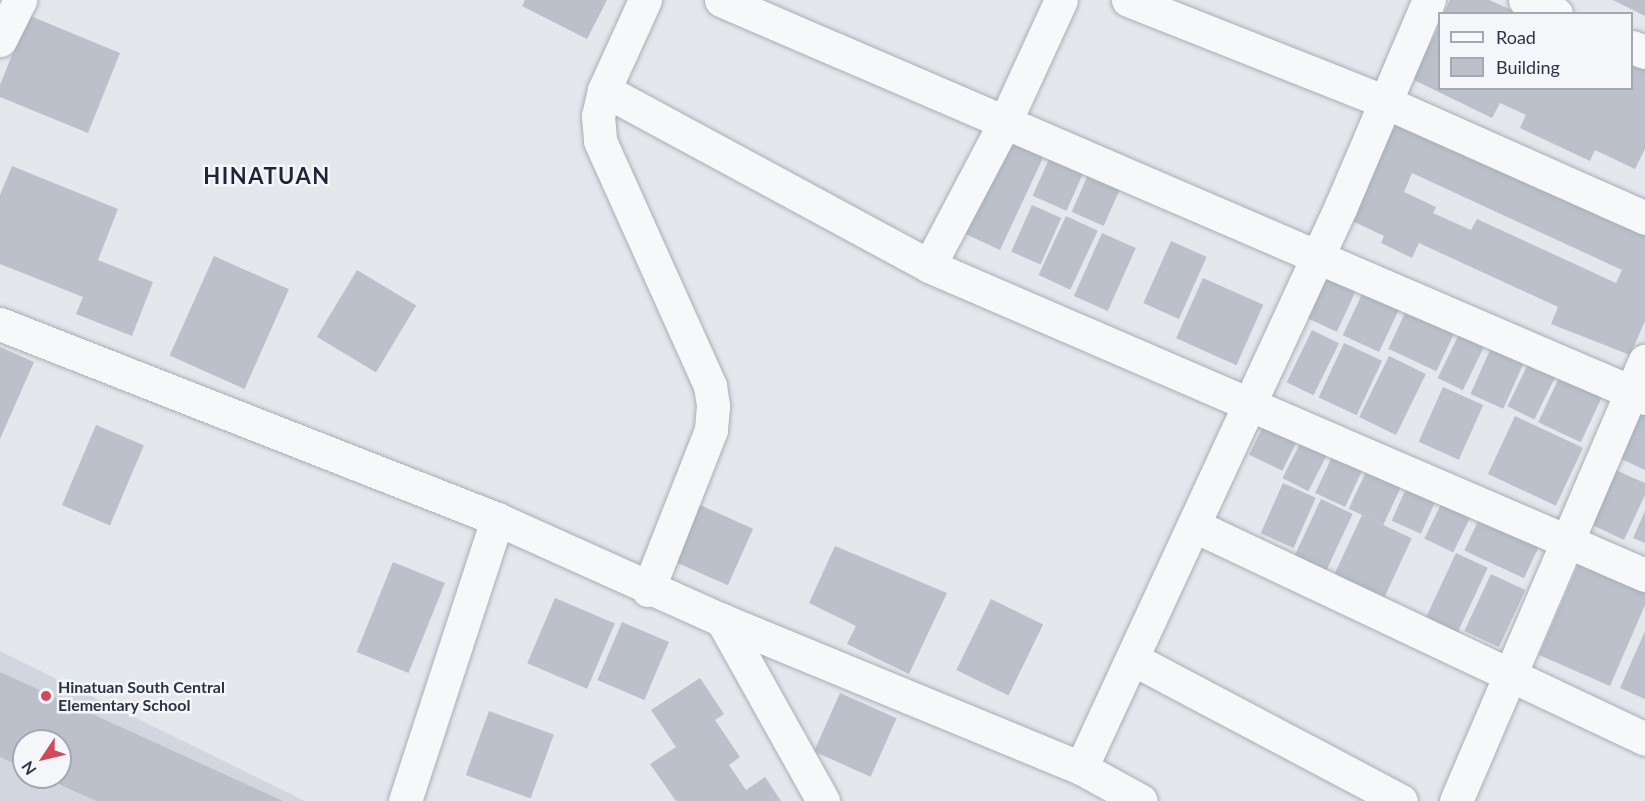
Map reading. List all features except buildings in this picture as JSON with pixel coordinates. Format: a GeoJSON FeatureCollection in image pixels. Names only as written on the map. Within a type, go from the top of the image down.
{"type":"FeatureCollection","features":[{"type":"Feature","properties":{"kind":"street"},"geometry":{"type":"LineString","coordinates":[[0,40],[20,0]]}},
{"type":"Feature","properties":{"kind":"street"},"geometry":{"type":"LineString","coordinates":[[645,0],[604,90],[598,116],[600,141],[710,386],[713,406],[711,430],[648,590]]}},
{"type":"Feature","properties":{"kind":"street"},"geometry":{"type":"LineString","coordinates":[[721,0],[1639,394]]}},
{"type":"Feature","properties":{"kind":"street"},"geometry":{"type":"LineString","coordinates":[[929,266],[1004,123],[1060,0]]}},
{"type":"Feature","properties":{"kind":"street"},"geometry":{"type":"LineString","coordinates":[[1128,0],[1385,102],[1645,218]]}},
{"type":"Feature","properties":{"kind":"street"},"geometry":{"type":"LineString","coordinates":[[1081,768],[1195,526],[1385,102],[1428,0]]}},
{"type":"Feature","properties":{"kind":"street"},"geometry":{"type":"LineString","coordinates":[[1525,0],[1552,12]]}},
{"type":"Feature","properties":{"kind":"street"},"geometry":{"type":"LineString","coordinates":[[604,90],[929,266],[1570,540],[1645,575]]}},
{"type":"Feature","properties":{"kind":"street"},"geometry":{"type":"LineString","coordinates":[[0,324],[497,519],[648,590],[1081,768],[1141,801]]}},
{"type":"Feature","properties":{"kind":"street"},"geometry":{"type":"LineString","coordinates":[[1456,801],[1513,676],[1570,540],[1639,394],[1645,362]]}},
{"type":"Feature","properties":{"kind":"street"},"geometry":{"type":"LineString","coordinates":[[405,801],[497,519]]}},
{"type":"Feature","properties":{"kind":"street"},"geometry":{"type":"LineString","coordinates":[[1195,526],[1645,739]]}},
{"type":"Feature","properties":{"kind":"street"},"geometry":{"type":"LineString","coordinates":[[722,620],[823,801]]}},
{"type":"Feature","properties":{"kind":"street"},"geometry":{"type":"LineString","coordinates":[[1133,658],[1401,801]]}},
{"type":"Feature","properties":{"kind":"shaded area","name":"Hinatuan South Central Elementary School"},"geometry":{"type":"Polygon","coordinates":[[[0,651],[305,801],[0,801],[0,651]]]}},
{"type":"Feature","properties":{"kind":"place","name":"Hinatuan South Central Elementary School"},"geometry":{"type":"Point","coordinates":[46,696]}},
{"type":"Feature","properties":{"kind":"district","name":"HINATUAN"},"geometry":{"type":"Point","coordinates":[267,176]}}]}
